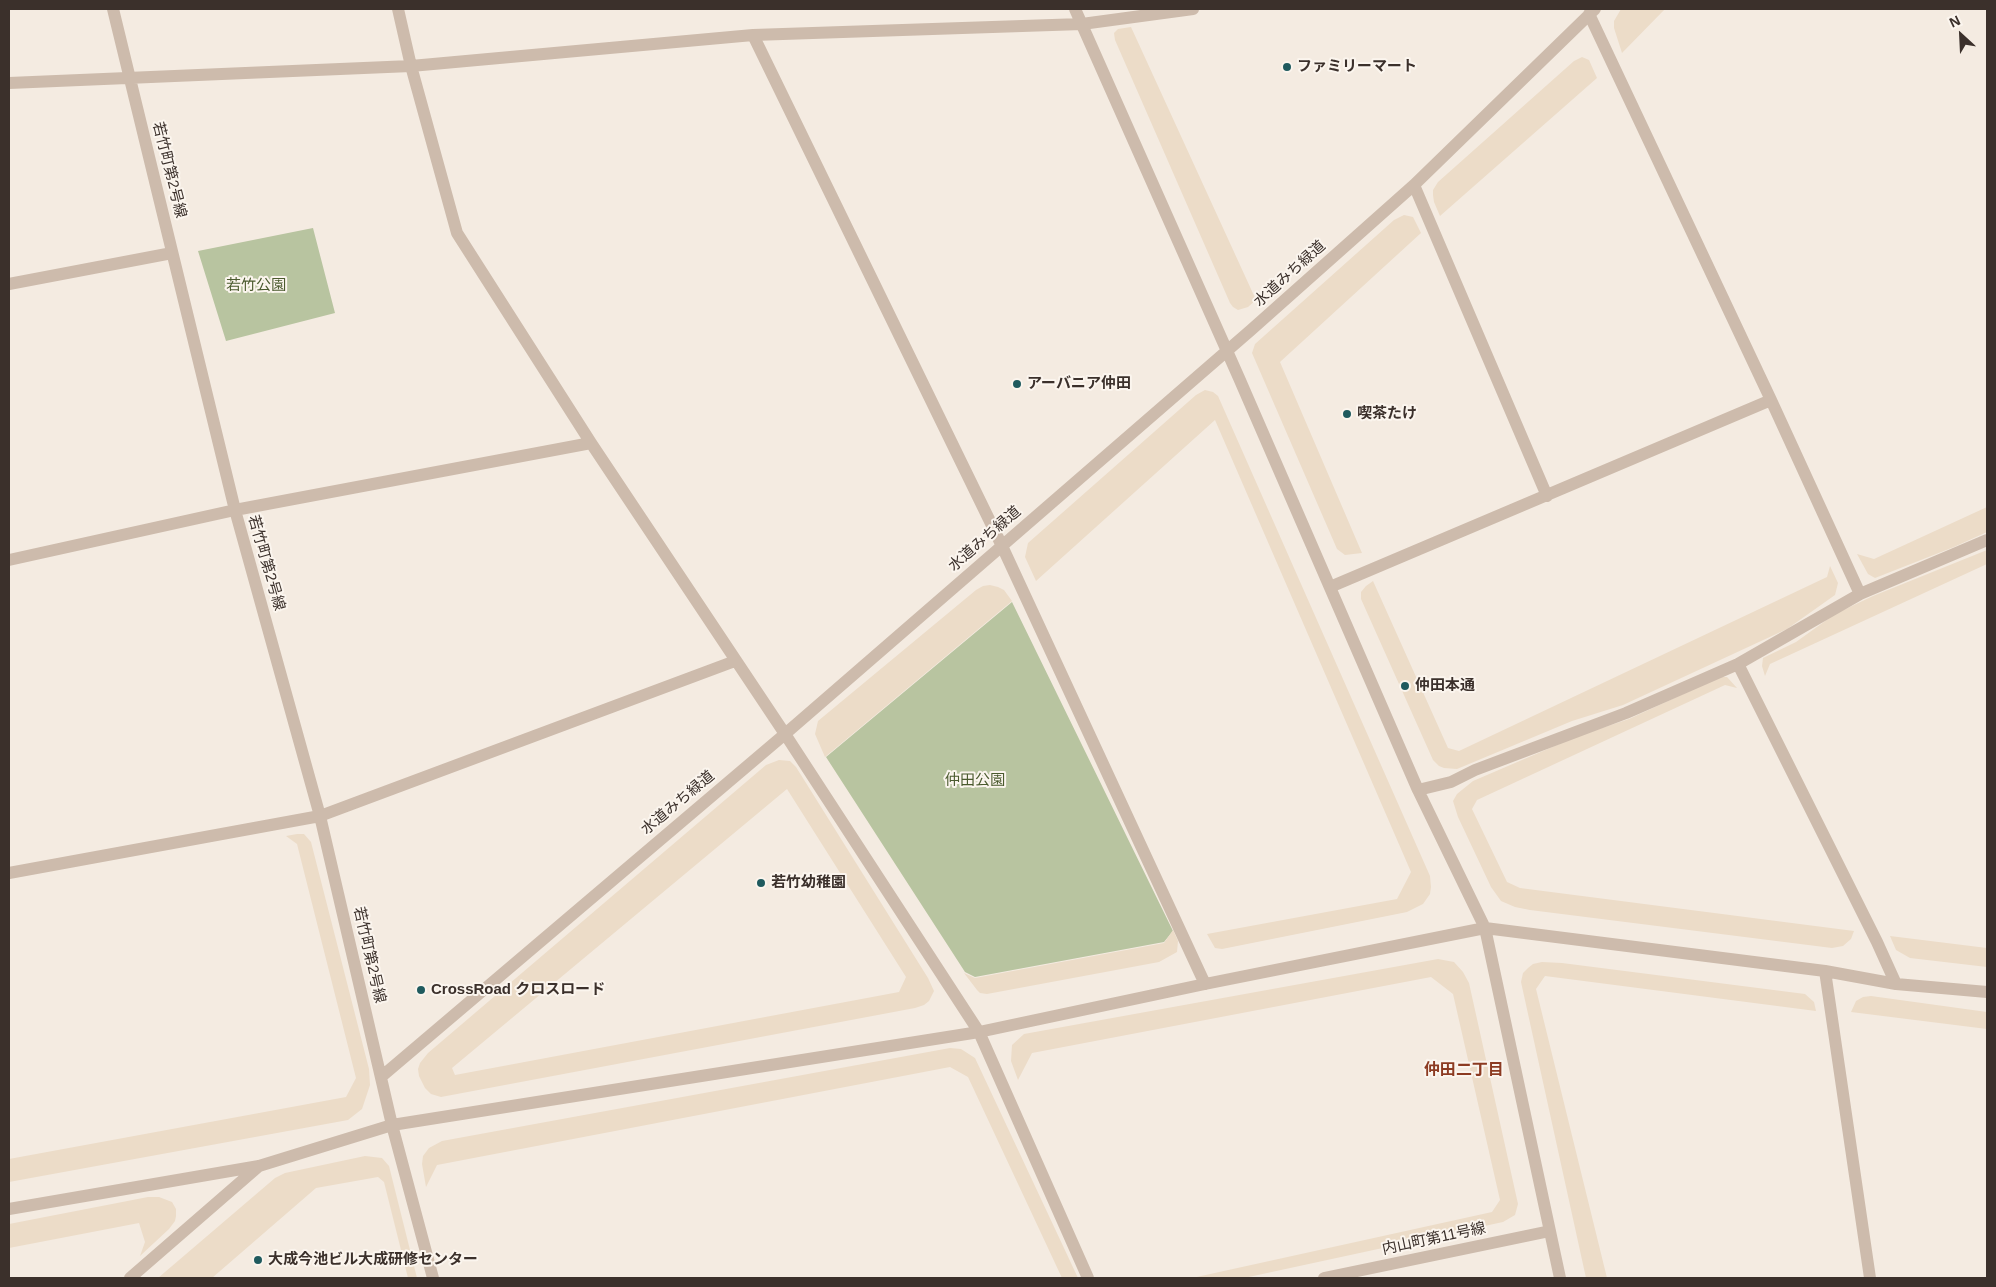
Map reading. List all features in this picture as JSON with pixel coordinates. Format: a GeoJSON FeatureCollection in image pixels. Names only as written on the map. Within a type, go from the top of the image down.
{"type":"FeatureCollection","features":[{"type":"Feature","properties":{"kind":"street","name":"若竹町第2号線"},"geometry":{"type":"LineString","coordinates":[[113,9],[234,510],[320,816],[392,1125],[433,1278]]}},
{"type":"Feature","properties":{"kind":"street"},"geometry":{"type":"LineString","coordinates":[[398,9],[411,66],[457,234],[591,443],[785,734],[978,1032],[1088,1278]]}},
{"type":"Feature","properties":{"kind":"street"},"geometry":{"type":"LineString","coordinates":[[1075,9],[1227,350],[1418,790],[1485,928],[1560,1278]]}},
{"type":"Feature","properties":{"kind":"street"},"geometry":{"type":"LineString","coordinates":[[9,83],[411,66],[753,34],[1082,24],[1193,9]]}},
{"type":"Feature","properties":{"kind":"street"},"geometry":{"type":"LineString","coordinates":[[1592,11],[1860,594]]}},
{"type":"Feature","properties":{"kind":"street","name":"水道みち緑道"},"geometry":{"type":"LineString","coordinates":[[381,1077],[785,734],[1227,350],[1414,185],[1592,11]]}},
{"type":"Feature","properties":{"kind":"street"},"geometry":{"type":"LineString","coordinates":[[753,34],[1002,546],[1205,984]]}},
{"type":"Feature","properties":{"kind":"street"},"geometry":{"type":"LineString","coordinates":[[1414,185],[1547,496]]}},
{"type":"Feature","properties":{"kind":"street"},"geometry":{"type":"LineString","coordinates":[[9,284],[172,253]]}},
{"type":"Feature","properties":{"kind":"street"},"geometry":{"type":"LineString","coordinates":[[1330,587],[1771,400]]}},
{"type":"Feature","properties":{"kind":"street"},"geometry":{"type":"LineString","coordinates":[[9,560],[234,510],[591,443]]}},
{"type":"Feature","properties":{"kind":"street"},"geometry":{"type":"LineString","coordinates":[[1418,790],[1450,782],[1475,770],[1626,713],[1738,664],[1860,594],[1987,540]]}},
{"type":"Feature","properties":{"kind":"street"},"geometry":{"type":"LineString","coordinates":[[9,873],[320,816],[736,661]]}},
{"type":"Feature","properties":{"kind":"street"},"geometry":{"type":"LineString","coordinates":[[1738,664],[1873,933],[1896,984]]}},
{"type":"Feature","properties":{"kind":"street"},"geometry":{"type":"LineString","coordinates":[[9,1209],[259,1166],[392,1125],[978,1032],[1485,928],[1824,971],[1896,984],[1987,992]]}},
{"type":"Feature","properties":{"kind":"street"},"geometry":{"type":"LineString","coordinates":[[1824,971],[1870,1278]]}},
{"type":"Feature","properties":{"kind":"street"},"geometry":{"type":"LineString","coordinates":[[130,1278],[259,1166]]}},
{"type":"Feature","properties":{"kind":"street","name":"内山町第11号線"},"geometry":{"type":"LineString","coordinates":[[1324,1278],[1550,1231]]}},
{"type":"Feature","properties":{"kind":"green space","name":"若竹公園"},"geometry":{"type":"Polygon","coordinates":[[[313,228],[335,313],[226,341],[198,251],[313,228]]]}},
{"type":"Feature","properties":{"kind":"green space","name":"仲田公園"},"geometry":{"type":"Polygon","coordinates":[[[1012,602],[1173,931],[1164,942],[975,977],[965,972],[826,757],[1012,602]]]}},
{"type":"Feature","properties":{"kind":"shaded area"},"geometry":{"type":"Polygon","coordinates":[[[1621,9],[1665,9],[1622,53],[1614,28],[1614,21],[1621,9]]]}},
{"type":"Feature","properties":{"kind":"shaded area"},"geometry":{"type":"Polygon","coordinates":[[[1131,27],[1256,300],[1248,307],[1238,310],[1230,303],[1115,40],[1114,33],[1118,29],[1131,27]]]}},
{"type":"Feature","properties":{"kind":"shaded area"},"geometry":{"type":"Polygon","coordinates":[[[1582,57],[1589,60],[1597,78],[1440,216],[1433,195],[1433,190],[1438,182],[1574,61],[1582,57]]]}},
{"type":"Feature","properties":{"kind":"shaded area"},"geometry":{"type":"Polygon","coordinates":[[[1404,215],[1413,217],[1421,233],[1280,362],[1362,553],[1345,555],[1337,549],[1252,353],[1255,344],[1394,220],[1404,215]]]}},
{"type":"Feature","properties":{"kind":"shaded area"},"geometry":{"type":"Polygon","coordinates":[[[1205,390],[1213,392],[1218,396],[1430,876],[1430,894],[1423,904],[1407,912],[1222,949],[1215,948],[1207,934],[1397,899],[1411,872],[1215,420],[1036,581],[1025,557],[1028,543],[1196,395],[1205,390]]]}},
{"type":"Feature","properties":{"kind":"shaded area"},"geometry":{"type":"Polygon","coordinates":[[[1987,507],[1987,532],[1875,578],[1868,574],[1857,554],[1874,559],[1987,507]]]}},
{"type":"Feature","properties":{"kind":"shaded area"},"geometry":{"type":"Polygon","coordinates":[[[1987,550],[1987,564],[1770,664],[1765,676],[1762,666],[1763,658],[1796,642],[1835,614],[1873,596],[1987,550]]]}},
{"type":"Feature","properties":{"kind":"shaded area"},"geometry":{"type":"Polygon","coordinates":[[[1830,566],[1838,583],[1835,595],[1787,629],[1623,705],[1572,721],[1457,769],[1444,768],[1433,760],[1361,599],[1361,592],[1373,581],[1448,748],[1459,751],[1827,577],[1830,566]]]}},
{"type":"Feature","properties":{"kind":"shaded area"},"geometry":{"type":"Polygon","coordinates":[[[990,585],[1004,590],[1012,601],[825,757],[815,734],[818,721],[976,590],[990,585]]]}},
{"type":"Feature","properties":{"kind":"shaded area"},"geometry":{"type":"Polygon","coordinates":[[[1720,677],[1727,677],[1737,688],[1725,685],[1477,800],[1472,809],[1507,882],[1520,888],[1854,931],[1851,939],[1843,946],[1832,948],[1530,910],[1515,907],[1501,901],[1491,887],[1458,817],[1453,801],[1457,794],[1473,781],[1578,736],[1629,719],[1720,677]]]}},
{"type":"Feature","properties":{"kind":"shaded area"},"geometry":{"type":"Polygon","coordinates":[[[779,760],[790,761],[796,767],[928,978],[934,991],[929,1001],[915,1008],[441,1097],[431,1094],[425,1088],[418,1069],[428,1053],[766,765],[779,760]],[[787,789],[452,1068],[455,1075],[899,992],[906,977],[787,789]]]}},
{"type":"Feature","properties":{"kind":"shaded area"},"geometry":{"type":"Polygon","coordinates":[[[304,834],[311,842],[369,1069],[370,1085],[362,1109],[348,1120],[9,1182],[9,1159],[346,1097],[356,1078],[297,844],[286,836],[304,834]]]}},
{"type":"Feature","properties":{"kind":"shaded area"},"geometry":{"type":"Polygon","coordinates":[[[1173,930],[1178,941],[1177,952],[1159,962],[987,994],[980,993],[964,973],[975,978],[1164,943],[1173,930]]]}},
{"type":"Feature","properties":{"kind":"shaded area"},"geometry":{"type":"Polygon","coordinates":[[[1890,936],[1987,948],[1987,967],[1910,958],[1896,950],[1890,936]]]}},
{"type":"Feature","properties":{"kind":"shaded area"},"geometry":{"type":"Polygon","coordinates":[[[1438,959],[1454,962],[1463,972],[1469,983],[1518,1204],[1515,1215],[1503,1222],[1244,1278],[1192,1278],[1492,1212],[1500,1200],[1453,994],[1431,977],[1032,1053],[1018,1080],[1011,1061],[1012,1045],[1024,1034],[1438,959]]]}},
{"type":"Feature","properties":{"kind":"shaded area"},"geometry":{"type":"Polygon","coordinates":[[[1542,962],[1805,994],[1814,1002],[1816,1011],[1545,976],[1536,989],[1607,1278],[1586,1278],[1521,982],[1523,973],[1528,968],[1533,964],[1542,962]]]}},
{"type":"Feature","properties":{"kind":"shaded area"},"geometry":{"type":"Polygon","coordinates":[[[1871,996],[1987,1012],[1987,1029],[1851,1012],[1856,1001],[1863,997],[1871,996]]]}},
{"type":"Feature","properties":{"kind":"shaded area"},"geometry":{"type":"Polygon","coordinates":[[[950,1048],[961,1049],[975,1058],[1078,1278],[1062,1278],[968,1077],[950,1067],[437,1165],[426,1187],[422,1164],[423,1156],[429,1148],[442,1141],[950,1048]]]}},
{"type":"Feature","properties":{"kind":"shaded area"},"geometry":{"type":"Polygon","coordinates":[[[365,1156],[382,1158],[389,1166],[417,1278],[408,1278],[384,1182],[378,1177],[316,1188],[212,1278],[158,1278],[275,1178],[285,1173],[365,1156]]]}},
{"type":"Feature","properties":{"kind":"shaded area"},"geometry":{"type":"Polygon","coordinates":[[[148,1197],[159,1197],[172,1202],[176,1209],[176,1216],[169,1229],[140,1256],[145,1242],[139,1223],[9,1248],[9,1224],[148,1197]]]}},
{"type":"Feature","properties":{"kind":"place","name":"ファミリーマート"},"geometry":{"type":"Point","coordinates":[1287,67]}},
{"type":"Feature","properties":{"kind":"place","name":"アーバニア仲田"},"geometry":{"type":"Point","coordinates":[1017,384]}},
{"type":"Feature","properties":{"kind":"place","name":"喫茶たけ"},"geometry":{"type":"Point","coordinates":[1347,414]}},
{"type":"Feature","properties":{"kind":"place","name":"仲田本通"},"geometry":{"type":"Point","coordinates":[1405,686]}},
{"type":"Feature","properties":{"kind":"place","name":"若竹幼稚園"},"geometry":{"type":"Point","coordinates":[761,883]}},
{"type":"Feature","properties":{"kind":"place","name":"CrossRoad クロスロード"},"geometry":{"type":"Point","coordinates":[421,990]}},
{"type":"Feature","properties":{"kind":"place","name":"大成今池ビル大成研修センター"},"geometry":{"type":"Point","coordinates":[258,1260]}},
{"type":"Feature","properties":{"kind":"district","name":"仲田二丁目"},"geometry":{"type":"Point","coordinates":[1464,1071]}}]}
